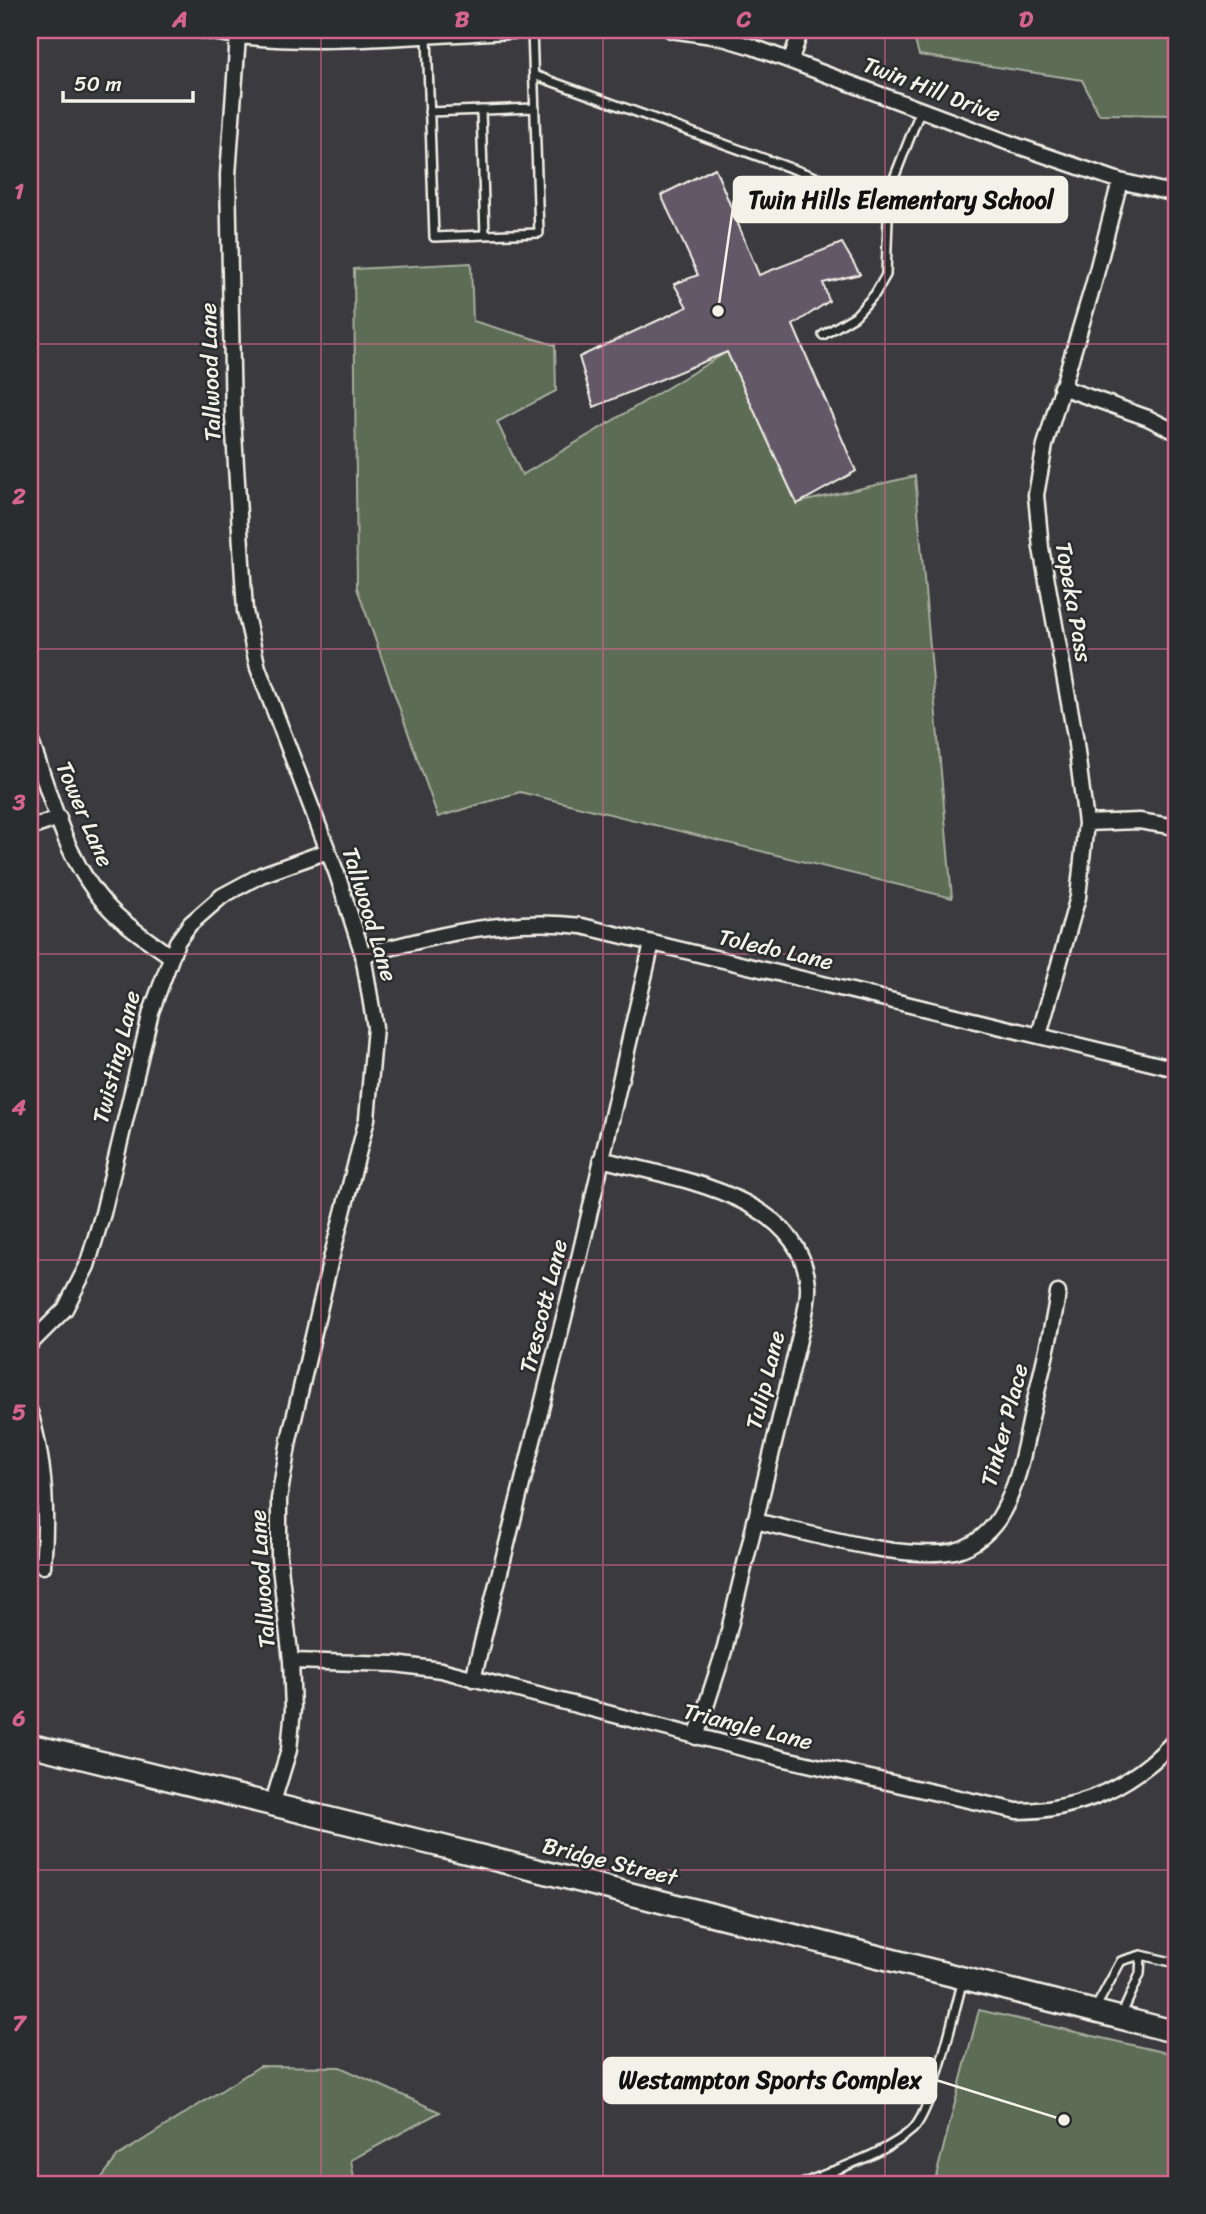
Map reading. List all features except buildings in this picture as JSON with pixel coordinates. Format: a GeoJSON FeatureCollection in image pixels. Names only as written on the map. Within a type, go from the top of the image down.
{"type":"FeatureCollection","features":[{"type":"Feature","properties":{"kind":"main road","name":"Bridge Street"},"geometry":{"type":"LineString","coordinates":[[30,1745],[1176,2032]]}},
{"type":"Feature","properties":{"kind":"street"},"geometry":{"type":"LineString","coordinates":[[201,30],[238,36],[311,39],[534,30]]}},
{"type":"Feature","properties":{"kind":"street","name":"Twin Hill Drive"},"geometry":{"type":"LineString","coordinates":[[671,30],[719,37],[790,59],[1120,181],[1176,194]]}},
{"type":"Feature","properties":{"kind":"street"},"geometry":{"type":"LineString","coordinates":[[790,59],[801,30]]}},
{"type":"Feature","properties":{"kind":"street","name":"Tallwood Lane"},"geometry":{"type":"LineString","coordinates":[[238,36],[228,175],[233,406],[242,581],[250,640],[258,668],[328,851],[363,955],[375,1027],[367,1119],[289,1440],[279,1499],[279,1558],[291,1661],[293,1709],[289,1751],[272,1805]]}},
{"type":"Feature","properties":{"kind":"street","name":"Topeka Pass"},"geometry":{"type":"LineString","coordinates":[[1039,1034],[1078,897],[1086,823],[1075,736],[1041,548],[1036,495],[1045,445],[1093,286],[1120,181]]}},
{"type":"Feature","properties":{"kind":"street"},"geometry":{"type":"LineString","coordinates":[[1061,387],[1148,418],[1176,432]]}},
{"type":"Feature","properties":{"kind":"street","name":"Tower Lane"},"geometry":{"type":"LineString","coordinates":[[30,739],[72,854],[95,892],[123,922],[170,956]]}},
{"type":"Feature","properties":{"kind":"street"},"geometry":{"type":"LineString","coordinates":[[30,828],[59,818]]}},
{"type":"Feature","properties":{"kind":"street"},"geometry":{"type":"LineString","coordinates":[[1086,823],[1139,821],[1176,827]]}},
{"type":"Feature","properties":{"kind":"street","name":"Twisting Lane"},"geometry":{"type":"LineString","coordinates":[[30,1344],[65,1309],[87,1266],[106,1203],[148,1023],[170,956],[190,924],[222,896],[261,875],[328,851]]}},
{"type":"Feature","properties":{"kind":"street","name":"Toledo Lane"},"geometry":{"type":"LineString","coordinates":[[363,955],[480,928],[529,923],[582,926],[1176,1069]]}},
{"type":"Feature","properties":{"kind":"street","name":"Trescott Lane"},"geometry":{"type":"LineString","coordinates":[[473,1679],[526,1475],[652,943]]}},
{"type":"Feature","properties":{"kind":"street","name":"Tulip Lane"},"geometry":{"type":"LineString","coordinates":[[601,1159],[701,1185],[756,1208],[785,1233],[805,1266],[808,1286],[802,1328],[724,1651],[696,1737]]}},
{"type":"Feature","properties":{"kind":"street","name":"Tinker Place"},"geometry":{"type":"LineString","coordinates":[[754,1521],[895,1550],[936,1553],[958,1550],[975,1542],[991,1528],[1003,1511],[1018,1471],[1058,1293]]}},
{"type":"Feature","properties":{"kind":"street"},"geometry":{"type":"LineString","coordinates":[[30,1412],[40,1448],[45,1489],[43,1566]]}},
{"type":"Feature","properties":{"kind":"street","name":"Triangle Lane"},"geometry":{"type":"LineString","coordinates":[[291,1661],[417,1666],[696,1737],[967,1800],[1031,1811],[1069,1805],[1118,1787],[1159,1757],[1176,1739]]}},
{"type":"Feature","properties":{"kind":"lane"},"geometry":{"type":"LineString","coordinates":[[426,34],[434,237],[539,233],[534,30]]}},
{"type":"Feature","properties":{"kind":"lane"},"geometry":{"type":"LineString","coordinates":[[534,75],[887,203]]}},
{"type":"Feature","properties":{"kind":"lane"},"geometry":{"type":"LineString","coordinates":[[429,112],[535,107]]}},
{"type":"Feature","properties":{"kind":"lane"},"geometry":{"type":"LineString","coordinates":[[822,335],[855,316],[875,295],[886,275],[890,242],[887,203],[901,154],[921,108]]}},
{"type":"Feature","properties":{"kind":"lane"},"geometry":{"type":"LineString","coordinates":[[481,110],[485,235]]}},
{"type":"Feature","properties":{"kind":"lane"},"geometry":{"type":"LineString","coordinates":[[1121,2018],[1140,1975],[1141,1955]]}},
{"type":"Feature","properties":{"kind":"lane"},"geometry":{"type":"LineString","coordinates":[[1094,2012],[1121,1961],[1141,1955],[1176,1963]]}},
{"type":"Feature","properties":{"kind":"lane"},"geometry":{"type":"LineString","coordinates":[[802,2184],[896,2141],[916,2127],[929,2097],[963,1980]]}},
{"type":"Feature","properties":{"kind":"lane"},"geometry":{"type":"LineString","coordinates":[[832,2171],[836,2184]]}},
{"type":"Feature","properties":{"kind":"green space"},"geometry":{"type":"Polygon","coordinates":[[[912,30],[1176,30],[1176,115],[1099,114],[1082,80],[919,55],[912,30]]]}},
{"type":"Feature","properties":{"kind":"green space"},"geometry":{"type":"Polygon","coordinates":[[[471,263],[473,321],[555,345],[556,391],[497,422],[522,475],[727,352],[797,503],[915,476],[952,898],[520,792],[438,817],[357,588],[354,269],[471,263]]]}},
{"type":"Feature","properties":{"kind":"green space"},"geometry":{"type":"Polygon","coordinates":[[[979,2010],[1176,2055],[1176,2184],[934,2184],[979,2010]]]}},
{"type":"Feature","properties":{"kind":"green space"},"geometry":{"type":"Polygon","coordinates":[[[260,2066],[340,2067],[440,2112],[351,2160],[355,2184],[97,2184],[118,2156],[260,2066]]]}},
{"type":"Feature","properties":{"kind":"place","name":"Twin Hills Elementary School"},"geometry":{"type":"Point","coordinates":[718,311]}},
{"type":"Feature","properties":{"kind":"place","name":"Westampton Sports Complex"},"geometry":{"type":"Point","coordinates":[1064,2120]}}]}
